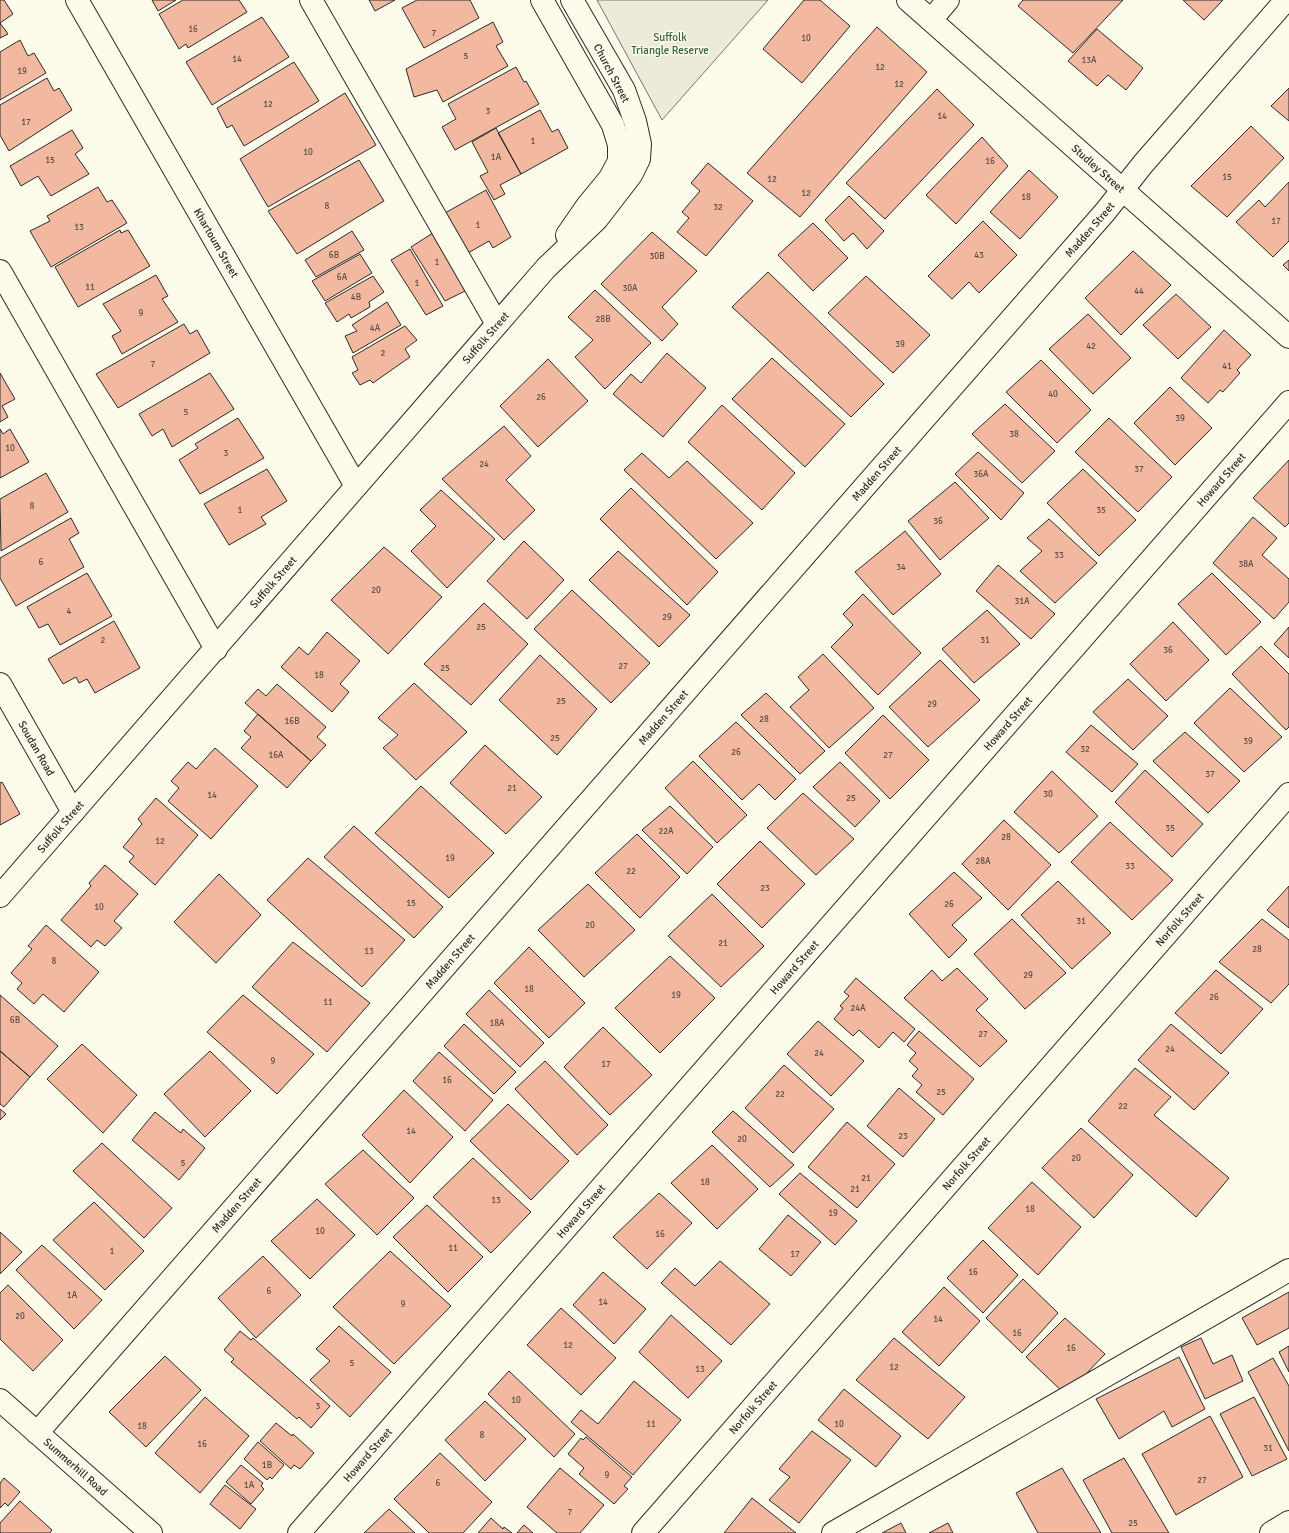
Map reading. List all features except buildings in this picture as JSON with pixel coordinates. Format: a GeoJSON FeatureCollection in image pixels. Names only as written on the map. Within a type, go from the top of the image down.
{"type":"FeatureCollection","features":[{"type":"Feature","properties":{"kind":"street","name":"Khartoum Street"},"geometry":{"type":"LineString","coordinates":[[77,0],[356,486]]}},
{"type":"Feature","properties":{"kind":"street"},"geometry":{"type":"LineString","coordinates":[[311,0],[497,324]]}},
{"type":"Feature","properties":{"kind":"street"},"geometry":{"type":"LineString","coordinates":[[542,0],[613,125],[620,145],[619,161],[614,185]]}},
{"type":"Feature","properties":{"kind":"street","name":"Church Street"},"geometry":{"type":"LineString","coordinates":[[572,0],[624,90],[635,121],[640,144],[639,158],[631,175],[614,185]]}},
{"type":"Feature","properties":{"kind":"street","name":"Studley Street"},"geometry":{"type":"LineString","coordinates":[[908,0],[1289,337]]}},
{"type":"Feature","properties":{"kind":"street"},"geometry":{"type":"LineString","coordinates":[[931,20],[948,0]]}},
{"type":"Feature","properties":{"kind":"street","name":"Madden Street"},"geometry":{"type":"LineString","coordinates":[[37,1433],[1105,212],[1123,189],[1286,0]]}},
{"type":"Feature","properties":{"kind":"street","name":"Suffolk Street"},"geometry":{"type":"LineString","coordinates":[[0,896],[546,268],[587,206],[614,185]]}},
{"type":"Feature","properties":{"kind":"street"},"geometry":{"type":"LineString","coordinates":[[0,271],[216,648]]}},
{"type":"Feature","properties":{"kind":"street","name":"Howard Street"},"geometry":{"type":"LineString","coordinates":[[299,1533],[1289,402]]}},
{"type":"Feature","properties":{"kind":"street","name":"Soudan Road"},"geometry":{"type":"LineString","coordinates":[[0,684],[73,812]]}},
{"type":"Feature","properties":{"kind":"street","name":"Norfolk Street"},"geometry":{"type":"LineString","coordinates":[[643,1533],[1289,794]]}},
{"type":"Feature","properties":{"kind":"street"},"geometry":{"type":"LineString","coordinates":[[833,1533],[1289,1270]]}},
{"type":"Feature","properties":{"kind":"street","name":"Summerhill Road"},"geometry":{"type":"LineString","coordinates":[[0,1400],[151,1533]]}},
{"type":"Feature","properties":{"kind":"green space","name":"Suffolk Triangle Reserve"},"geometry":{"type":"Polygon","coordinates":[[[597,0],[768,0],[662,120],[597,0]]]}}]}
